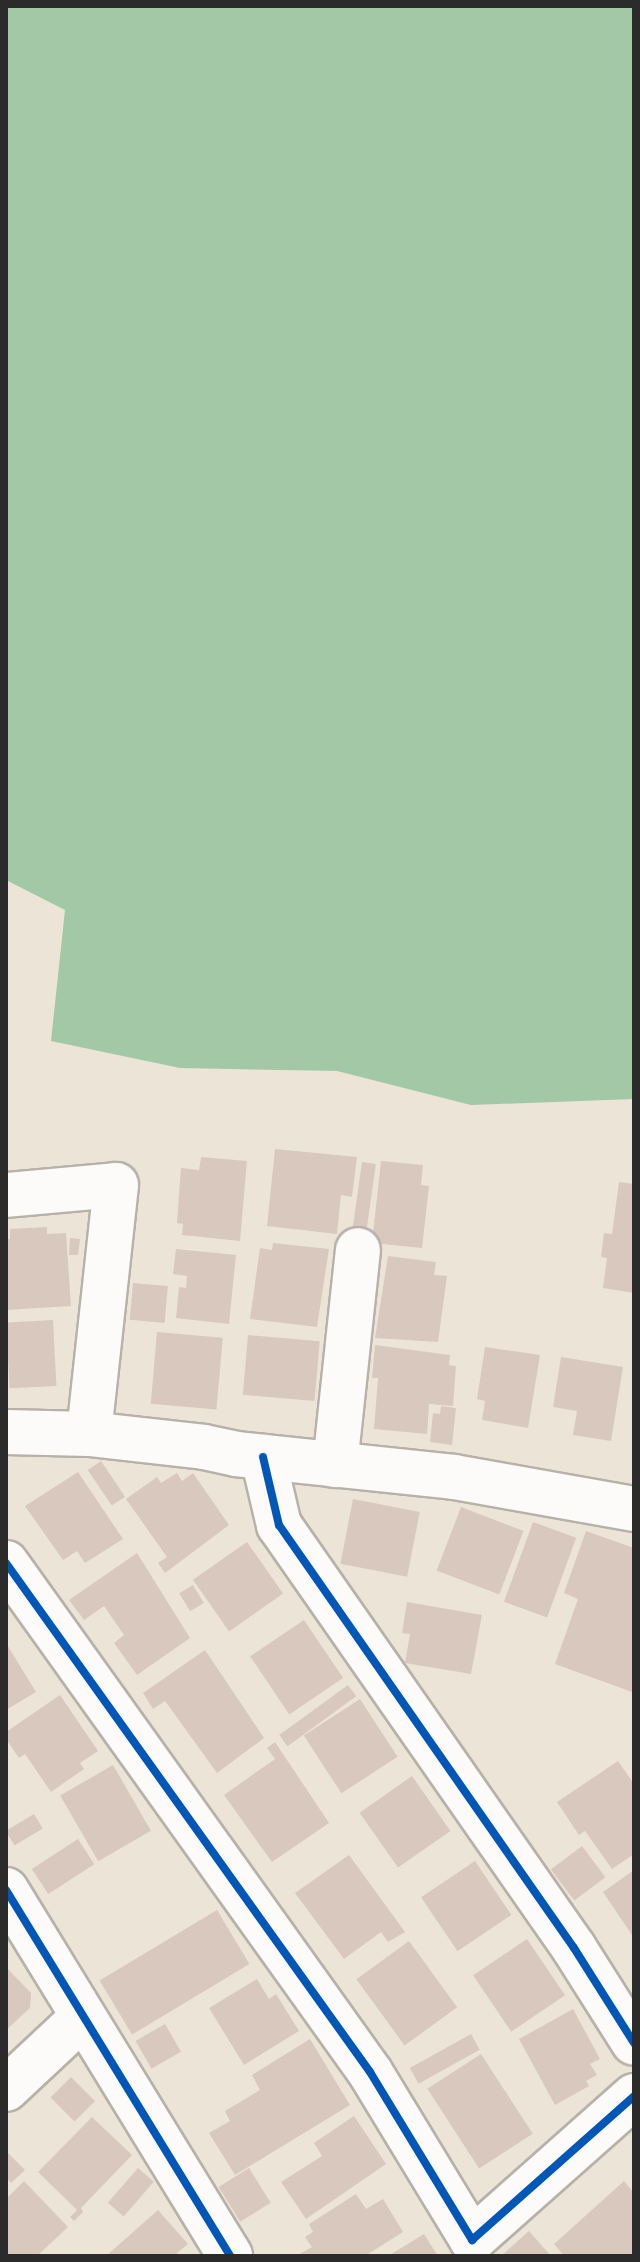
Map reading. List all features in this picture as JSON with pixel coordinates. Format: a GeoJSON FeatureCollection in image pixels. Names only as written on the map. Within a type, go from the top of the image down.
{"type":"FeatureCollection","features":[{"type":"Feature","properties":{"kind":"street"},"geometry":{"type":"LineString","coordinates":[[6,1195],[116,1185],[89,1434]]}},
{"type":"Feature","properties":{"kind":"street"},"geometry":{"type":"LineString","coordinates":[[335,1465],[358,1250]]}},
{"type":"Feature","properties":{"kind":"street"},"geometry":{"type":"LineString","coordinates":[[6,1432],[89,1434],[263,1457],[454,1477],[634,1509]]}},
{"type":"Feature","properties":{"kind":"street"},"geometry":{"type":"LineString","coordinates":[[263,1457],[279,1525],[574,1948],[634,2043]]}},
{"type":"Feature","properties":{"kind":"street"},"geometry":{"type":"LineString","coordinates":[[6,1563],[370,2072],[472,2240],[634,2096]]}},
{"type":"Feature","properties":{"kind":"street"},"geometry":{"type":"LineString","coordinates":[[6,1890],[230,2256]]}},
{"type":"Feature","properties":{"kind":"street"},"geometry":{"type":"LineString","coordinates":[[6,2089],[82,2018]]}},
{"type":"Feature","properties":{"kind":"green space"},"geometry":{"type":"Polygon","coordinates":[[[6,6],[634,6],[634,1099],[471,1105],[337,1071],[180,1068],[51,1041],[65,910],[6,880],[6,6]]]}},
{"type":"Feature","properties":{"kind":"building"},"geometry":{"type":"Polygon","coordinates":[[[275,1149],[357,1157],[352,1197],[341,1195],[337,1234],[267,1226],[275,1149]]]}},
{"type":"Feature","properties":{"kind":"building"},"geometry":{"type":"Polygon","coordinates":[[[201,1157],[247,1161],[240,1241],[182,1235],[183,1224],[177,1223],[181,1168],[199,1170],[201,1157]]]}},
{"type":"Feature","properties":{"kind":"building"},"geometry":{"type":"Polygon","coordinates":[[[381,1161],[423,1165],[421,1185],[429,1186],[422,1248],[372,1243],[381,1161]]]}},
{"type":"Feature","properties":{"kind":"building"},"geometry":{"type":"Polygon","coordinates":[[[362,1162],[376,1164],[365,1238],[352,1236],[362,1162]]]}},
{"type":"Feature","properties":{"kind":"building"},"geometry":{"type":"Polygon","coordinates":[[[619,1182],[634,1184],[634,1293],[603,1288],[607,1258],[601,1257],[604,1233],[612,1234],[619,1182]]]}},
{"type":"Feature","properties":{"kind":"building"},"geometry":{"type":"Polygon","coordinates":[[[47,1227],[47,1234],[66,1233],[71,1306],[6,1310],[6,1239],[10,1239],[10,1229],[47,1227]]]}},
{"type":"Feature","properties":{"kind":"building"},"geometry":{"type":"Polygon","coordinates":[[[70,1238],[80,1239],[78,1255],[69,1255],[70,1238]]]}},
{"type":"Feature","properties":{"kind":"building"},"geometry":{"type":"Polygon","coordinates":[[[273,1243],[329,1249],[317,1327],[250,1319],[260,1248],[272,1250],[273,1243]]]}},
{"type":"Feature","properties":{"kind":"building"},"geometry":{"type":"Polygon","coordinates":[[[176,1249],[236,1255],[229,1324],[176,1318],[179,1287],[186,1288],[187,1276],[173,1274],[176,1249]]]}},
{"type":"Feature","properties":{"kind":"building"},"geometry":{"type":"Polygon","coordinates":[[[388,1256],[436,1262],[434,1275],[447,1276],[438,1342],[375,1338],[388,1256]]]}},
{"type":"Feature","properties":{"kind":"building"},"geometry":{"type":"Polygon","coordinates":[[[133,1283],[168,1286],[165,1323],[130,1320],[133,1283]]]}},
{"type":"Feature","properties":{"kind":"building"},"geometry":{"type":"Polygon","coordinates":[[[53,1320],[56,1386],[10,1388],[6,1322],[53,1320]]]}},
{"type":"Feature","properties":{"kind":"building"},"geometry":{"type":"Polygon","coordinates":[[[157,1332],[223,1338],[216,1409],[151,1404],[157,1332]]]}},
{"type":"Feature","properties":{"kind":"building"},"geometry":{"type":"Polygon","coordinates":[[[248,1335],[320,1341],[314,1401],[243,1395],[248,1335]]]}},
{"type":"Feature","properties":{"kind":"building"},"geometry":{"type":"Polygon","coordinates":[[[375,1345],[450,1355],[449,1365],[456,1366],[453,1406],[429,1404],[427,1434],[374,1429],[378,1378],[372,1378],[375,1345]]]}},
{"type":"Feature","properties":{"kind":"building"},"geometry":{"type":"Polygon","coordinates":[[[485,1347],[540,1355],[528,1428],[482,1420],[485,1401],[477,1399],[485,1347]]]}},
{"type":"Feature","properties":{"kind":"building"},"geometry":{"type":"Polygon","coordinates":[[[561,1357],[623,1367],[611,1441],[573,1435],[577,1411],[553,1407],[561,1357]]]}},
{"type":"Feature","properties":{"kind":"building"},"geometry":{"type":"Polygon","coordinates":[[[441,1406],[456,1408],[452,1445],[430,1442],[433,1413],[440,1414],[441,1406]]]}},
{"type":"Feature","properties":{"kind":"building"},"geometry":{"type":"Polygon","coordinates":[[[101,1461],[125,1497],[112,1506],[88,1470],[101,1461]]]}},
{"type":"Feature","properties":{"kind":"building"},"geometry":{"type":"Polygon","coordinates":[[[78,1472],[123,1539],[85,1563],[77,1551],[63,1560],[25,1506],[78,1472]]]}},
{"type":"Feature","properties":{"kind":"building"},"geometry":{"type":"Polygon","coordinates":[[[177,1473],[182,1481],[193,1473],[229,1525],[165,1573],[158,1563],[167,1557],[126,1499],[157,1477],[161,1483],[177,1473]]]}},
{"type":"Feature","properties":{"kind":"building"},"geometry":{"type":"Polygon","coordinates":[[[353,1499],[420,1512],[407,1577],[340,1564],[353,1499]]]}},
{"type":"Feature","properties":{"kind":"building"},"geometry":{"type":"Polygon","coordinates":[[[461,1507],[524,1531],[499,1594],[437,1570],[461,1507]]]}},
{"type":"Feature","properties":{"kind":"building"},"geometry":{"type":"Polygon","coordinates":[[[533,1522],[576,1538],[547,1618],[504,1602],[533,1522]]]}},
{"type":"Feature","properties":{"kind":"building"},"geometry":{"type":"Polygon","coordinates":[[[586,1531],[634,1548],[632,1692],[555,1664],[578,1599],[564,1593],[586,1531]]]}},
{"type":"Feature","properties":{"kind":"building"},"geometry":{"type":"Polygon","coordinates":[[[247,1542],[283,1594],[229,1631],[193,1580],[247,1542]]]}},
{"type":"Feature","properties":{"kind":"building"},"geometry":{"type":"Polygon","coordinates":[[[137,1553],[190,1638],[137,1675],[114,1643],[124,1635],[104,1606],[84,1620],[69,1600],[137,1553]]]}},
{"type":"Feature","properties":{"kind":"building"},"geometry":{"type":"Polygon","coordinates":[[[193,1585],[204,1603],[190,1611],[179,1593],[193,1585]]]}},
{"type":"Feature","properties":{"kind":"building"},"geometry":{"type":"Polygon","coordinates":[[[407,1602],[482,1615],[471,1674],[405,1663],[410,1634],[402,1633],[407,1602]]]}},
{"type":"Feature","properties":{"kind":"building"},"geometry":{"type":"Polygon","coordinates":[[[304,1620],[343,1678],[289,1714],[250,1656],[304,1620]]]}},
{"type":"Feature","properties":{"kind":"building"},"geometry":{"type":"Polygon","coordinates":[[[6,1643],[36,1692],[6,1710],[6,1643]]]}},
{"type":"Feature","properties":{"kind":"building"},"geometry":{"type":"Polygon","coordinates":[[[205,1650],[264,1738],[217,1773],[165,1701],[153,1709],[143,1693],[205,1650]]]}},
{"type":"Feature","properties":{"kind":"building"},"geometry":{"type":"Polygon","coordinates":[[[348,1685],[356,1696],[287,1746],[279,1735],[348,1685]]]}},
{"type":"Feature","properties":{"kind":"building"},"geometry":{"type":"Polygon","coordinates":[[[60,1695],[98,1751],[80,1763],[84,1769],[51,1792],[25,1754],[19,1758],[6,1739],[6,1732],[60,1695]]]}},
{"type":"Feature","properties":{"kind":"building"},"geometry":{"type":"Polygon","coordinates":[[[360,1699],[398,1757],[341,1793],[304,1735],[360,1699]]]}},
{"type":"Feature","properties":{"kind":"building"},"geometry":{"type":"Polygon","coordinates":[[[275,1742],[329,1823],[272,1862],[224,1795],[275,1759],[267,1748],[275,1742]]]}},
{"type":"Feature","properties":{"kind":"building"},"geometry":{"type":"Polygon","coordinates":[[[618,1761],[634,1784],[634,1854],[612,1869],[585,1831],[579,1835],[557,1802],[618,1761]]]}},
{"type":"Feature","properties":{"kind":"building"},"geometry":{"type":"Polygon","coordinates":[[[113,1765],[151,1831],[98,1861],[60,1796],[113,1765]]]}},
{"type":"Feature","properties":{"kind":"building"},"geometry":{"type":"Polygon","coordinates":[[[412,1776],[450,1831],[398,1868],[360,1813],[412,1776]]]}},
{"type":"Feature","properties":{"kind":"building"},"geometry":{"type":"Polygon","coordinates":[[[34,1814],[43,1829],[14,1846],[6,1831],[34,1814]]]}},
{"type":"Feature","properties":{"kind":"building"},"geometry":{"type":"Polygon","coordinates":[[[78,1839],[94,1864],[48,1894],[32,1869],[78,1839]]]}},
{"type":"Feature","properties":{"kind":"building"},"geometry":{"type":"Polygon","coordinates":[[[582,1846],[605,1877],[574,1901],[551,1869],[582,1846]]]}},
{"type":"Feature","properties":{"kind":"building"},"geometry":{"type":"Polygon","coordinates":[[[349,1855],[405,1932],[388,1942],[381,1932],[344,1959],[295,1893],[349,1855]]]}},
{"type":"Feature","properties":{"kind":"building"},"geometry":{"type":"Polygon","coordinates":[[[475,1861],[511,1915],[457,1951],[421,1897],[475,1861]]]}},
{"type":"Feature","properties":{"kind":"building"},"geometry":{"type":"Polygon","coordinates":[[[634,1870],[634,1938],[603,1892],[634,1870]]]}},
{"type":"Feature","properties":{"kind":"building"},"geometry":{"type":"Polygon","coordinates":[[[217,1910],[249,1964],[132,2035],[100,1981],[217,1910]]]}},
{"type":"Feature","properties":{"kind":"building"},"geometry":{"type":"Polygon","coordinates":[[[527,1939],[565,1995],[511,2032],[473,1975],[527,1939]]]}},
{"type":"Feature","properties":{"kind":"building"},"geometry":{"type":"Polygon","coordinates":[[[409,1941],[457,2007],[405,2046],[356,1979],[409,1941]]]}},
{"type":"Feature","properties":{"kind":"building"},"geometry":{"type":"Polygon","coordinates":[[[6,1967],[31,1993],[30,2008],[6,2030],[6,1967]]]}},
{"type":"Feature","properties":{"kind":"building"},"geometry":{"type":"Polygon","coordinates":[[[257,1979],[269,1999],[276,1994],[299,2031],[244,2065],[209,2008],[257,1979]]]}},
{"type":"Feature","properties":{"kind":"building"},"geometry":{"type":"Polygon","coordinates":[[[573,2009],[600,2059],[590,2064],[597,2075],[586,2081],[589,2086],[555,2105],[519,2039],[573,2009]]]}},
{"type":"Feature","properties":{"kind":"building"},"geometry":{"type":"Polygon","coordinates":[[[165,2024],[181,2052],[152,2069],[136,2041],[165,2024]]]}},
{"type":"Feature","properties":{"kind":"building"},"geometry":{"type":"Polygon","coordinates":[[[471,2034],[480,2050],[419,2084],[410,2068],[471,2034]]]}},
{"type":"Feature","properties":{"kind":"building"},"geometry":{"type":"Polygon","coordinates":[[[310,2039],[350,2105],[235,2175],[209,2133],[230,2121],[225,2111],[260,2090],[252,2075],[310,2039]]]}},
{"type":"Feature","properties":{"kind":"building"},"geometry":{"type":"Polygon","coordinates":[[[481,2054],[533,2134],[479,2169],[427,2089],[481,2054]]]}},
{"type":"Feature","properties":{"kind":"building"},"geometry":{"type":"Polygon","coordinates":[[[71,2077],[95,2101],[75,2122],[50,2098],[71,2077]]]}},
{"type":"Feature","properties":{"kind":"building"},"geometry":{"type":"Polygon","coordinates":[[[354,2116],[386,2164],[306,2219],[281,2182],[322,2156],[314,2143],[354,2116]]]}},
{"type":"Feature","properties":{"kind":"building"},"geometry":{"type":"Polygon","coordinates":[[[92,2117],[132,2155],[81,2208],[83,2212],[74,2221],[70,2217],[77,2210],[38,2172],[92,2117]]]}},
{"type":"Feature","properties":{"kind":"building"},"geometry":{"type":"Polygon","coordinates":[[[6,2151],[25,2170],[11,2183],[6,2177],[6,2151]]]}},
{"type":"Feature","properties":{"kind":"building"},"geometry":{"type":"Polygon","coordinates":[[[138,2168],[154,2182],[124,2216],[108,2203],[138,2168]]]}},
{"type":"Feature","properties":{"kind":"building"},"geometry":{"type":"Polygon","coordinates":[[[249,2168],[271,2203],[240,2222],[218,2187],[249,2168]]]}},
{"type":"Feature","properties":{"kind":"building"},"geometry":{"type":"Polygon","coordinates":[[[24,2181],[68,2227],[37,2256],[6,2256],[6,2199],[24,2181]]]}},
{"type":"Feature","properties":{"kind":"building"},"geometry":{"type":"Polygon","coordinates":[[[624,2181],[634,2193],[634,2256],[564,2256],[554,2244],[624,2181]]]}},
{"type":"Feature","properties":{"kind":"building"},"geometry":{"type":"Polygon","coordinates":[[[356,2194],[366,2209],[383,2199],[403,2232],[365,2256],[296,2256],[312,2247],[305,2237],[313,2232],[309,2224],[356,2194]]]}},
{"type":"Feature","properties":{"kind":"building"},"geometry":{"type":"Polygon","coordinates":[[[158,2210],[188,2244],[177,2253],[179,2256],[106,2256],[158,2210]]]}},
{"type":"Feature","properties":{"kind":"building"},"geometry":{"type":"Polygon","coordinates":[[[529,2231],[551,2256],[501,2256],[529,2231]]]}},
{"type":"Feature","properties":{"kind":"building"},"geometry":{"type":"Polygon","coordinates":[[[424,2234],[438,2256],[388,2256],[424,2234]]]}},
{"type":"Feature","properties":{"kind":"cycle path"},"geometry":{"type":"LineString","coordinates":[[263,1457],[279,1525],[574,1948],[634,2043]]}},
{"type":"Feature","properties":{"kind":"cycle path"},"geometry":{"type":"LineString","coordinates":[[6,1563],[370,2072],[472,2240],[634,2096]]}},
{"type":"Feature","properties":{"kind":"cycle path"},"geometry":{"type":"LineString","coordinates":[[6,1890],[230,2256]]}}]}
